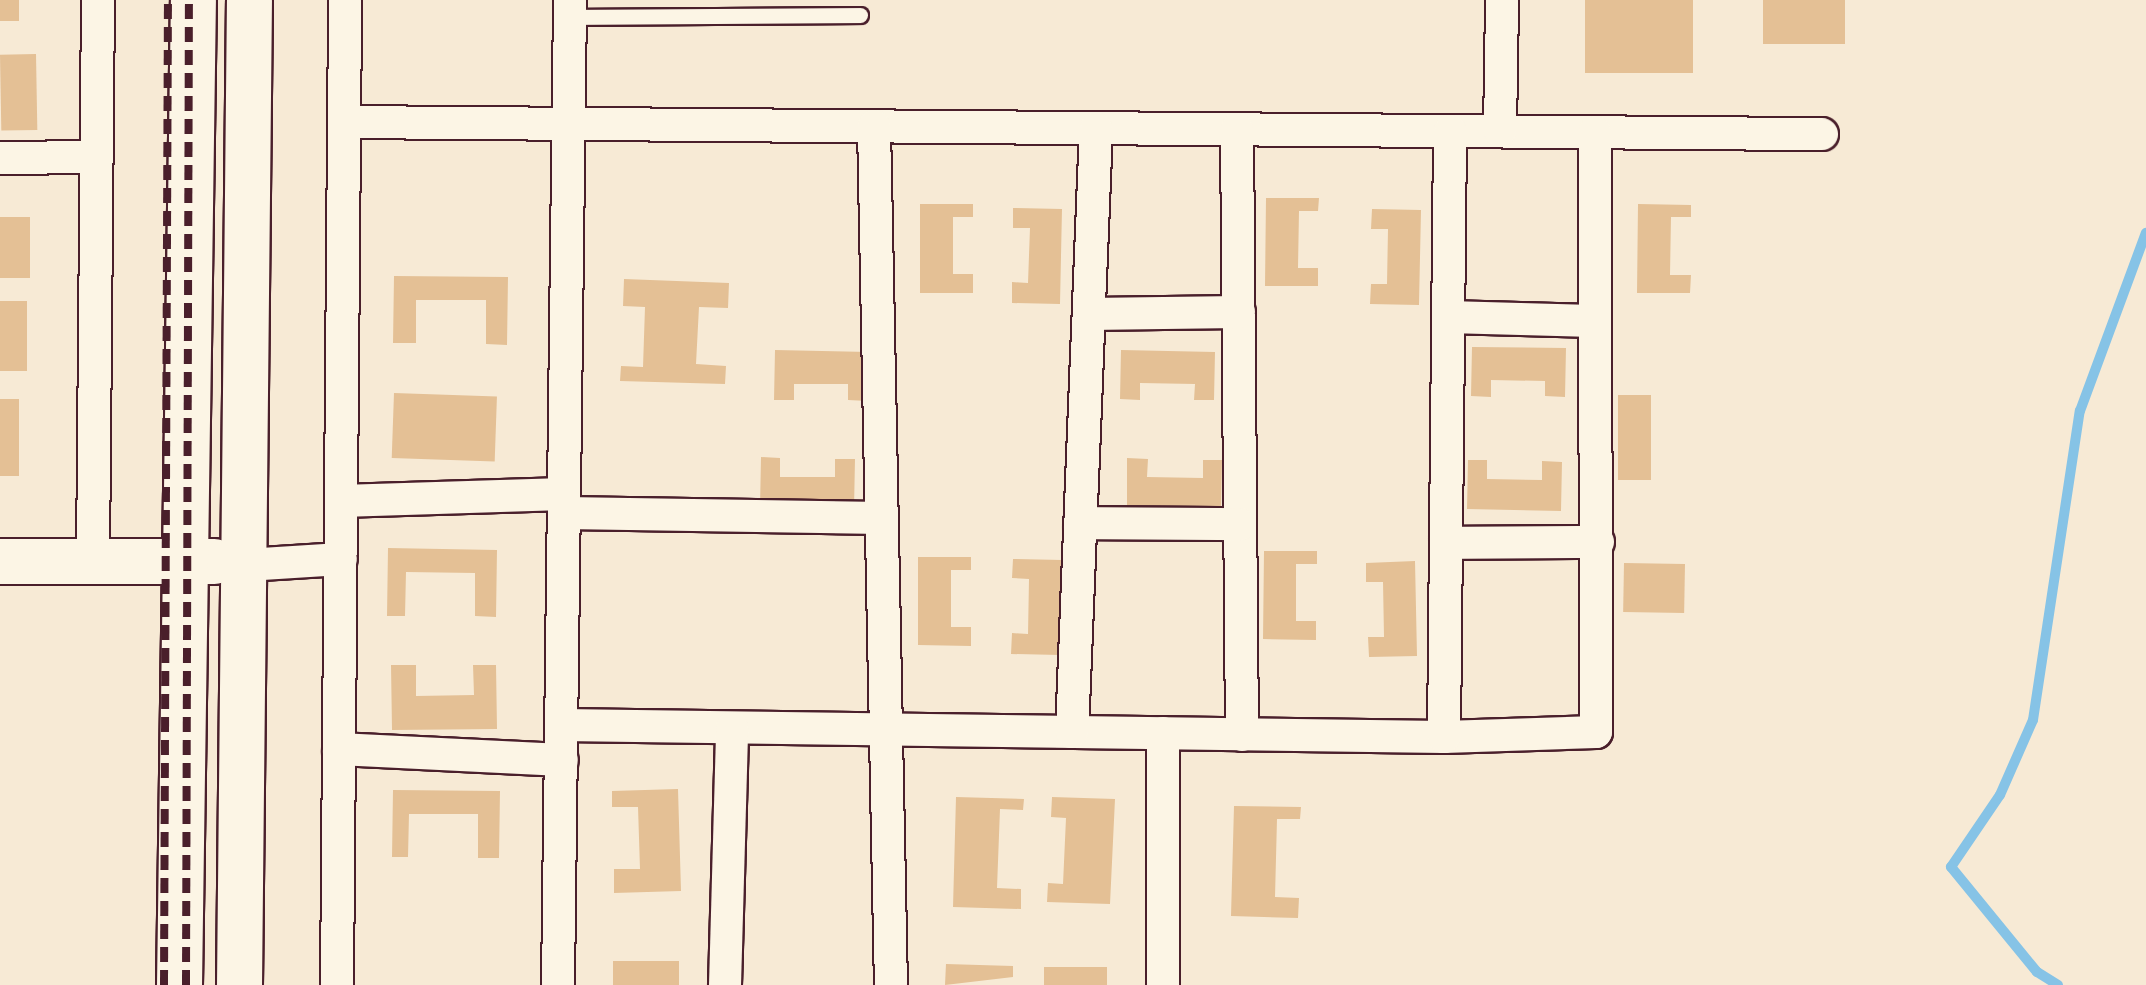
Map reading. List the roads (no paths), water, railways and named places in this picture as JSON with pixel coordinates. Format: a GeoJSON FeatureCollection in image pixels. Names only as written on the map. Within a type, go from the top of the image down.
{"type":"FeatureCollection","features":[{"type":"Feature","properties":{"kind":"main road"},"geometry":{"type":"LineString","coordinates":[[179,985],[193,0]]}},
{"type":"Feature","properties":{"kind":"main road"},"geometry":{"type":"LineString","coordinates":[[239,985],[249,0]]}},
{"type":"Feature","properties":{"kind":"main road"},"geometry":{"type":"LineString","coordinates":[[0,561],[186,558],[246,564]]}},
{"type":"Feature","properties":{"kind":"street"},"geometry":{"type":"LineString","coordinates":[[93,559],[98,0]]}},
{"type":"Feature","properties":{"kind":"street"},"geometry":{"type":"LineString","coordinates":[[337,985],[345,0]]}},
{"type":"Feature","properties":{"kind":"street"},"geometry":{"type":"LineString","coordinates":[[1500,131],[1502,0]]}},
{"type":"Feature","properties":{"kind":"street"},"geometry":{"type":"LineString","coordinates":[[558,985],[570,9]]}},
{"type":"Feature","properties":{"kind":"street"},"geometry":{"type":"LineString","coordinates":[[344,122],[1822,134]]}},
{"type":"Feature","properties":{"kind":"street"},"geometry":{"type":"LineString","coordinates":[[874,126],[891,985]]}},
{"type":"Feature","properties":{"kind":"street"},"geometry":{"type":"LineString","coordinates":[[1072,732],[1096,128]]}},
{"type":"Feature","properties":{"kind":"street"},"geometry":{"type":"LineString","coordinates":[[1236,129],[1242,734]]}},
{"type":"Feature","properties":{"kind":"street"},"geometry":{"type":"LineString","coordinates":[[1444,737],[1450,130]]}},
{"type":"Feature","properties":{"kind":"street"},"geometry":{"type":"LineString","coordinates":[[562,725],[1444,737],[1596,732],[1598,542],[1592,321],[1595,132]]}},
{"type":"Feature","properties":{"kind":"street"},"geometry":{"type":"LineString","coordinates":[[0,158],[96,158]]}},
{"type":"Feature","properties":{"kind":"street"},"geometry":{"type":"LineString","coordinates":[[1089,314],[1238,312]]}},
{"type":"Feature","properties":{"kind":"street"},"geometry":{"type":"LineString","coordinates":[[1448,317],[1592,321]]}},
{"type":"Feature","properties":{"kind":"street"},"geometry":{"type":"LineString","coordinates":[[341,501],[564,503],[882,518]]}},
{"type":"Feature","properties":{"kind":"street"},"geometry":{"type":"LineString","coordinates":[[1080,524],[1240,524]]}},
{"type":"Feature","properties":{"kind":"street"},"geometry":{"type":"LineString","coordinates":[[1446,543],[1598,542]]}},
{"type":"Feature","properties":{"kind":"street"},"geometry":{"type":"LineString","coordinates":[[246,564],[341,559]]}},
{"type":"Feature","properties":{"kind":"street"},"geometry":{"type":"LineString","coordinates":[[725,985],[732,728]]}},
{"type":"Feature","properties":{"kind":"street"},"geometry":{"type":"LineString","coordinates":[[1163,733],[1163,985]]}},
{"type":"Feature","properties":{"kind":"street"},"geometry":{"type":"LineString","coordinates":[[339,749],[562,760]]}},
{"type":"Feature","properties":{"kind":"lane"},"geometry":{"type":"LineString","coordinates":[[570,9],[687,8],[860,15]]}},
{"type":"Feature","properties":{"kind":"waterway"},"geometry":{"type":"LineString","coordinates":[[2058,985],[2037,972],[1951,867],[2000,795],[2033,720],[2080,411],[2146,233]]}},
{"type":"Feature","properties":{"kind":"railway"},"geometry":{"type":"LineString","coordinates":[[164,985],[168,0]]}},
{"type":"Feature","properties":{"kind":"railway"},"geometry":{"type":"LineString","coordinates":[[186,985],[189,0]]}}]}
